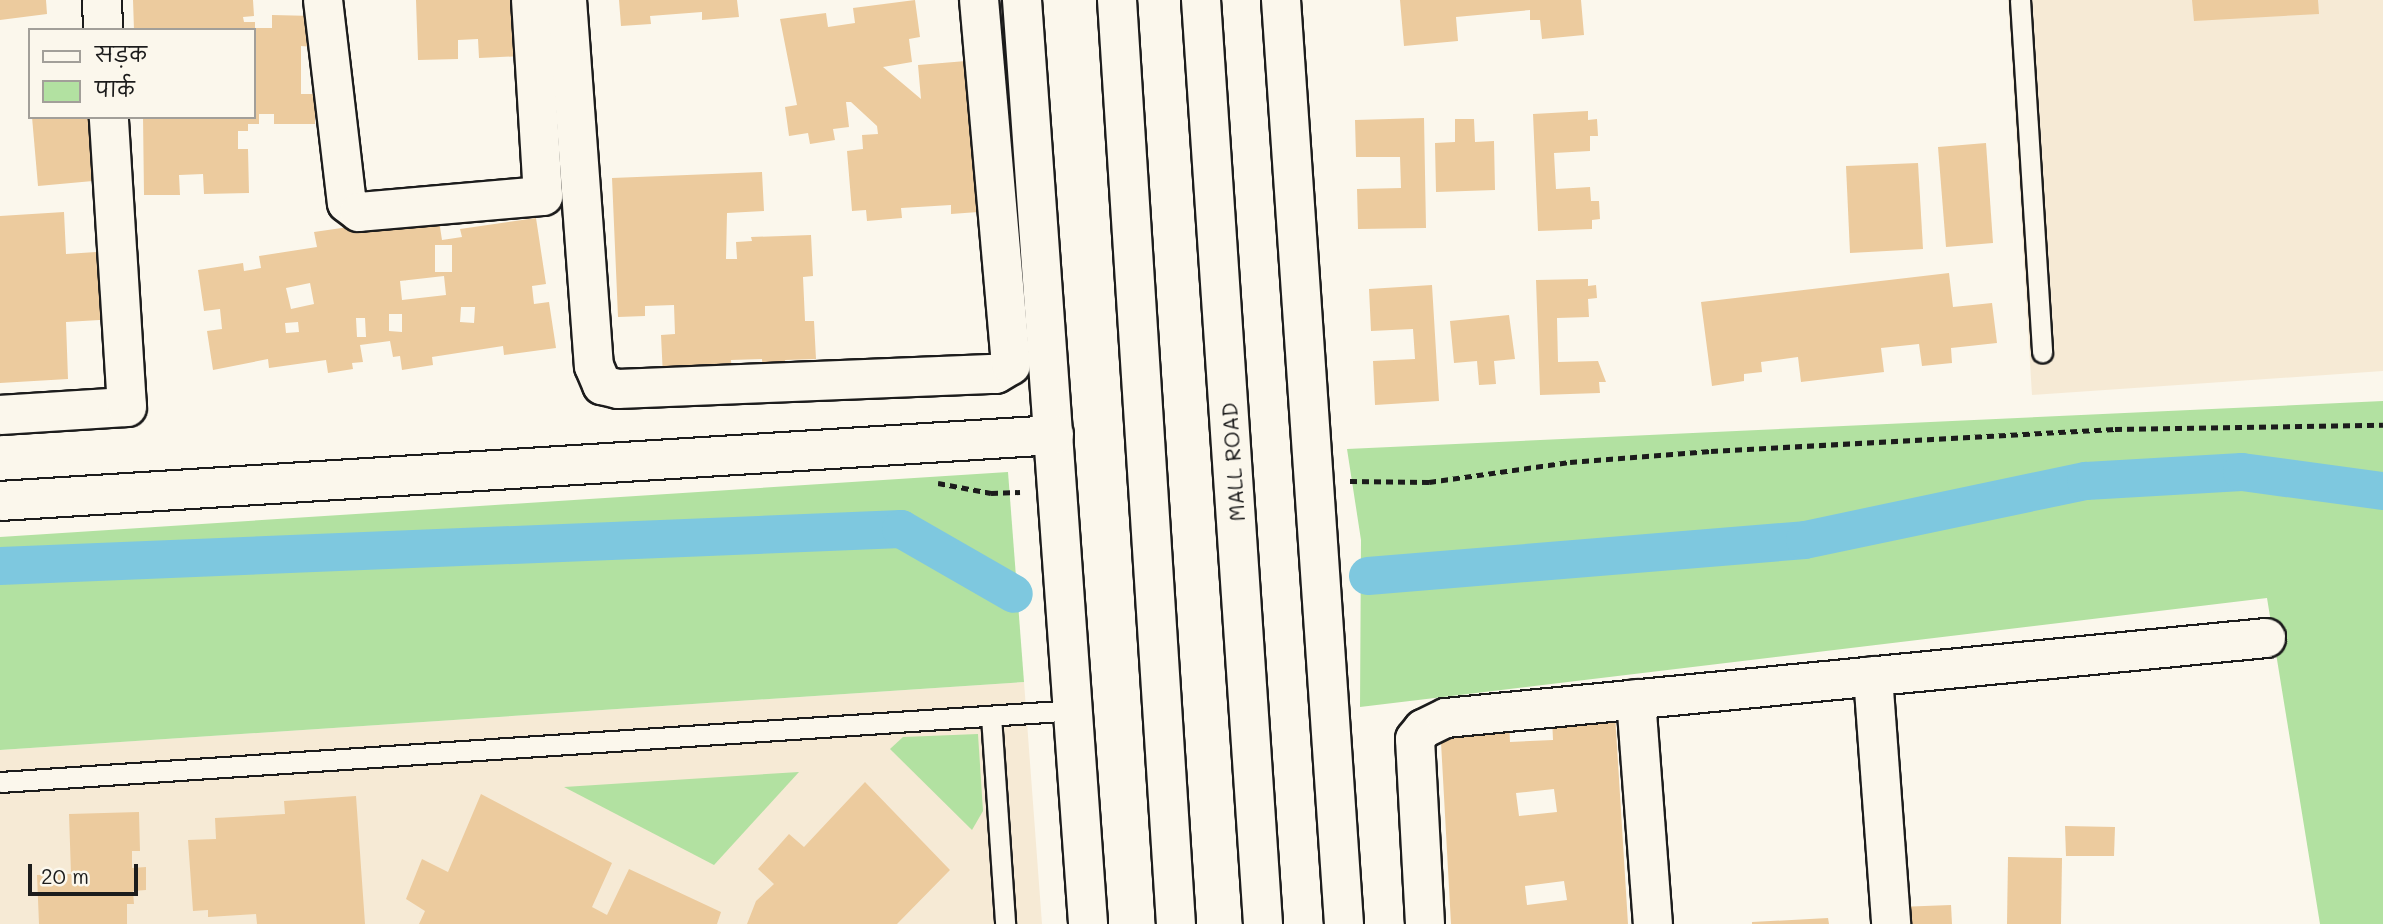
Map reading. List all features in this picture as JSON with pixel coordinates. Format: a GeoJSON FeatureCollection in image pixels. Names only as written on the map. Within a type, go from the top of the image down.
{"type":"FeatureCollection","features":[{"type":"Feature","properties":{"kind":"street"},"geometry":{"type":"LineString","coordinates":[[102,0],[103,28]]}},
{"type":"Feature","properties":{"kind":"street"},"geometry":{"type":"LineString","coordinates":[[323,0],[347,203],[359,212],[543,196],[531,0]]}},
{"type":"Feature","properties":{"kind":"street"},"geometry":{"type":"LineString","coordinates":[[567,0],[594,366],[602,385],[618,389],[996,374],[1011,365],[1013,351],[979,0]]}},
{"type":"Feature","properties":{"kind":"street"},"geometry":{"type":"LineString","coordinates":[[1022,0],[1075,710],[1088,924]]}},
{"type":"Feature","properties":{"kind":"street"},"geometry":{"type":"LineString","coordinates":[[1117,0],[1175,924]]}},
{"type":"Feature","properties":{"kind":"street","name":"MALL ROAD"},"geometry":{"type":"LineString","coordinates":[[1201,0],[1263,924]]}},
{"type":"Feature","properties":{"kind":"street"},"geometry":{"type":"LineString","coordinates":[[1281,0],[1344,924]]}},
{"type":"Feature","properties":{"kind":"street"},"geometry":{"type":"LineString","coordinates":[[0,415],[127,407],[109,119]]}},
{"type":"Feature","properties":{"kind":"street"},"geometry":{"type":"LineString","coordinates":[[0,501],[1054,435]]}},
{"type":"Feature","properties":{"kind":"street"},"geometry":{"type":"LineString","coordinates":[[1425,924],[1415,739],[1423,729],[1446,718],[2266,638]]}},
{"type":"Feature","properties":{"kind":"street"},"geometry":{"type":"LineString","coordinates":[[1873,676],[1891,924]]}},
{"type":"Feature","properties":{"kind":"street"},"geometry":{"type":"LineString","coordinates":[[1636,699],[1653,924]]}},
{"type":"Feature","properties":{"kind":"lane"},"geometry":{"type":"LineString","coordinates":[[2020,0],[2042,352]]}},
{"type":"Feature","properties":{"kind":"lane"},"geometry":{"type":"LineString","coordinates":[[0,782],[1075,710]]}},
{"type":"Feature","properties":{"kind":"lane"},"geometry":{"type":"LineString","coordinates":[[992,716],[1006,924]]}},
{"type":"Feature","properties":{"kind":"path"},"geometry":{"type":"LineString","coordinates":[[1314,482],[1429,482],[1570,463],[1711,451],[2115,429],[2383,425]]}},
{"type":"Feature","properties":{"kind":"shaded area"},"geometry":{"type":"Polygon","coordinates":[[[2008,0],[2383,0],[2383,371],[2032,395],[2008,0]]]}},
{"type":"Feature","properties":{"kind":"shaded area"},"geometry":{"type":"Polygon","coordinates":[[[1024,682],[1042,924],[0,924],[0,750],[1024,682]]]}},
{"type":"Feature","properties":{"kind":"green space"},"geometry":{"type":"Polygon","coordinates":[[[2383,401],[2383,924],[2320,924],[2267,598],[1360,707],[1361,540],[1347,449],[2383,401]]]}},
{"type":"Feature","properties":{"kind":"green space"},"geometry":{"type":"Polygon","coordinates":[[[1008,472],[1024,682],[0,750],[0,537],[1008,472]]]}},
{"type":"Feature","properties":{"kind":"green space"},"geometry":{"type":"Polygon","coordinates":[[[978,734],[983,811],[972,830],[890,749],[903,737],[978,734]]]}},
{"type":"Feature","properties":{"kind":"green space"},"geometry":{"type":"Polygon","coordinates":[[[799,772],[714,865],[564,787],[799,772]]]}},
{"type":"Feature","properties":{"kind":"building"},"geometry":{"type":"Polygon","coordinates":[[[0,0],[46,0],[47,14],[0,20],[0,0]]]}},
{"type":"Feature","properties":{"kind":"building"},"geometry":{"type":"Polygon","coordinates":[[[133,0],[253,0],[254,16],[243,17],[244,22],[255,22],[255,28],[134,28],[133,0]]]}},
{"type":"Feature","properties":{"kind":"building"},"geometry":{"type":"Polygon","coordinates":[[[416,0],[515,0],[524,56],[479,58],[478,39],[458,40],[458,59],[418,60],[416,0]]]}},
{"type":"Feature","properties":{"kind":"building"},"geometry":{"type":"Polygon","coordinates":[[[619,0],[737,0],[739,17],[702,20],[702,12],[650,16],[651,24],[621,26],[619,0]]]}},
{"type":"Feature","properties":{"kind":"building"},"geometry":{"type":"Polygon","coordinates":[[[915,0],[920,37],[909,39],[912,62],[883,67],[921,99],[918,65],[978,60],[992,211],[951,214],[951,205],[901,208],[902,218],[867,221],[866,210],[852,211],[847,151],[863,149],[862,135],[878,134],[877,126],[851,102],[846,102],[849,127],[833,129],[835,140],[810,144],[808,133],[789,136],[785,107],[797,105],[780,19],[826,13],[828,27],[855,23],[853,8],[915,0]]]}},
{"type":"Feature","properties":{"kind":"building"},"geometry":{"type":"Polygon","coordinates":[[[1400,0],[1581,0],[1584,35],[1542,39],[1540,20],[1530,20],[1530,10],[1456,17],[1458,41],[1404,46],[1400,0]]]}},
{"type":"Feature","properties":{"kind":"building"},"geometry":{"type":"Polygon","coordinates":[[[2192,0],[2318,0],[2319,14],[2194,21],[2192,0]]]}},
{"type":"Feature","properties":{"kind":"building"},"geometry":{"type":"Polygon","coordinates":[[[272,15],[314,16],[314,47],[301,46],[301,94],[315,94],[315,124],[274,124],[274,114],[259,114],[259,124],[248,124],[248,131],[238,131],[238,149],[248,149],[249,193],[204,194],[203,174],[179,175],[180,195],[144,195],[143,119],[256,119],[256,28],[272,28],[272,15]]]}},
{"type":"Feature","properties":{"kind":"building"},"geometry":{"type":"Polygon","coordinates":[[[1588,111],[1588,120],[1597,119],[1598,136],[1590,136],[1590,151],[1554,153],[1556,189],[1590,187],[1591,201],[1599,201],[1600,219],[1592,220],[1592,229],[1538,231],[1533,114],[1588,111]]]}},
{"type":"Feature","properties":{"kind":"building"},"geometry":{"type":"Polygon","coordinates":[[[1424,118],[1426,228],[1358,229],[1357,189],[1401,188],[1400,157],[1356,157],[1355,120],[1424,118]]]}},
{"type":"Feature","properties":{"kind":"building"},"geometry":{"type":"Polygon","coordinates":[[[32,119],[99,119],[104,180],[38,186],[32,119]]]}},
{"type":"Feature","properties":{"kind":"building"},"geometry":{"type":"Polygon","coordinates":[[[1455,119],[1474,119],[1475,142],[1494,141],[1495,190],[1436,192],[1435,143],[1455,142],[1455,119]]]}},
{"type":"Feature","properties":{"kind":"building"},"geometry":{"type":"Polygon","coordinates":[[[1986,143],[1993,243],[1946,247],[1938,147],[1986,143]]]}},
{"type":"Feature","properties":{"kind":"building"},"geometry":{"type":"Polygon","coordinates":[[[1918,163],[1923,249],[1850,253],[1846,166],[1918,163]]]}},
{"type":"Feature","properties":{"kind":"building"},"geometry":{"type":"Polygon","coordinates":[[[762,172],[764,211],[727,213],[726,259],[737,259],[736,242],[752,241],[751,237],[811,235],[813,276],[803,277],[805,321],[814,321],[816,359],[785,360],[786,372],[763,373],[762,359],[731,360],[732,374],[663,377],[661,335],[675,334],[674,305],[645,306],[645,316],[618,317],[612,178],[762,172]]]}},
{"type":"Feature","properties":{"kind":"building"},"geometry":{"type":"Polygon","coordinates":[[[64,212],[66,254],[111,251],[116,319],[66,322],[68,379],[0,383],[0,216],[64,212]]]}},
{"type":"Feature","properties":{"kind":"building"},"geometry":{"type":"Polygon","coordinates":[[[438,214],[442,240],[462,237],[460,229],[536,218],[546,284],[532,286],[534,304],[549,302],[556,348],[504,355],[503,346],[432,357],[433,365],[402,370],[400,356],[393,357],[390,341],[360,345],[363,362],[352,363],[353,369],[328,373],[326,360],[269,368],[268,359],[213,370],[207,331],[222,329],[220,309],[204,311],[198,270],[243,263],[244,271],[261,268],[259,256],[317,247],[314,232],[438,214]],[[435,245],[435,272],[452,272],[452,245],[435,245]],[[444,276],[400,281],[402,300],[446,295],[444,276]],[[310,283],[286,288],[291,309],[314,304],[310,283]],[[461,307],[460,322],[474,323],[475,307],[461,307]],[[389,314],[389,331],[402,332],[402,314],[389,314]],[[356,318],[357,337],[366,337],[365,318],[356,318]],[[298,322],[285,323],[286,333],[299,332],[298,322]]]}},
{"type":"Feature","properties":{"kind":"building"},"geometry":{"type":"Polygon","coordinates":[[[1949,273],[1953,307],[1992,303],[1997,343],[1951,348],[1952,363],[1922,366],[1919,344],[1881,348],[1884,372],[1801,382],[1798,357],[1761,362],[1762,372],[1744,374],[1744,381],[1712,386],[1701,302],[1949,273]]]}},
{"type":"Feature","properties":{"kind":"building"},"geometry":{"type":"Polygon","coordinates":[[[1588,279],[1588,286],[1596,285],[1597,298],[1588,299],[1589,317],[1557,318],[1558,362],[1598,361],[1606,382],[1599,382],[1600,393],[1540,395],[1536,280],[1588,279]]]}},
{"type":"Feature","properties":{"kind":"building"},"geometry":{"type":"Polygon","coordinates":[[[1432,285],[1439,401],[1375,405],[1373,361],[1415,359],[1413,329],[1371,331],[1369,289],[1432,285]]]}},
{"type":"Feature","properties":{"kind":"building"},"geometry":{"type":"Polygon","coordinates":[[[1509,315],[1515,359],[1494,361],[1496,384],[1479,385],[1477,361],[1454,363],[1450,321],[1509,315]]]}},
{"type":"Feature","properties":{"kind":"building"},"geometry":{"type":"Polygon","coordinates":[[[1615,714],[1628,924],[1451,924],[1440,724],[1509,720],[1510,742],[1553,740],[1552,718],[1615,714]],[[1554,789],[1516,793],[1519,816],[1557,812],[1554,789]],[[1564,881],[1525,886],[1527,905],[1567,900],[1564,881]]]}},
{"type":"Feature","properties":{"kind":"building"},"geometry":{"type":"Polygon","coordinates":[[[865,782],[950,870],[897,924],[747,924],[756,901],[774,884],[758,869],[789,834],[804,847],[865,782]]]}},
{"type":"Feature","properties":{"kind":"building"},"geometry":{"type":"Polygon","coordinates":[[[481,794],[612,863],[592,907],[607,915],[629,869],[721,912],[717,924],[419,924],[425,911],[406,899],[422,859],[448,872],[481,794]]]}},
{"type":"Feature","properties":{"kind":"building"},"geometry":{"type":"Polygon","coordinates":[[[356,796],[365,924],[257,924],[256,914],[208,917],[208,910],[193,911],[188,840],[216,839],[215,818],[285,814],[284,801],[356,796]]]}},
{"type":"Feature","properties":{"kind":"building"},"geometry":{"type":"Polygon","coordinates":[[[139,812],[140,851],[132,851],[132,868],[146,867],[146,890],[133,891],[134,904],[127,904],[127,924],[39,924],[37,875],[71,874],[69,814],[139,812]]]}},
{"type":"Feature","properties":{"kind":"building"},"geometry":{"type":"Polygon","coordinates":[[[2065,826],[2115,827],[2114,856],[2066,856],[2065,826]]]}},
{"type":"Feature","properties":{"kind":"building"},"geometry":{"type":"Polygon","coordinates":[[[2008,857],[2062,858],[2061,924],[2007,924],[2008,857]]]}},
{"type":"Feature","properties":{"kind":"building"},"geometry":{"type":"Polygon","coordinates":[[[1951,905],[1952,924],[1899,924],[1898,907],[1951,905]]]}},
{"type":"Feature","properties":{"kind":"building"},"geometry":{"type":"Polygon","coordinates":[[[1828,918],[1829,924],[1752,924],[1752,922],[1828,918]]]}},
{"type":"Feature","properties":{"kind":"waterway"},"geometry":{"type":"LineString","coordinates":[[1368,576],[1805,540],[2086,481],[2242,472],[2383,491]]}},
{"type":"Feature","properties":{"kind":"waterway"},"geometry":{"type":"LineString","coordinates":[[0,566],[901,529],[1014,594]]}}]}
